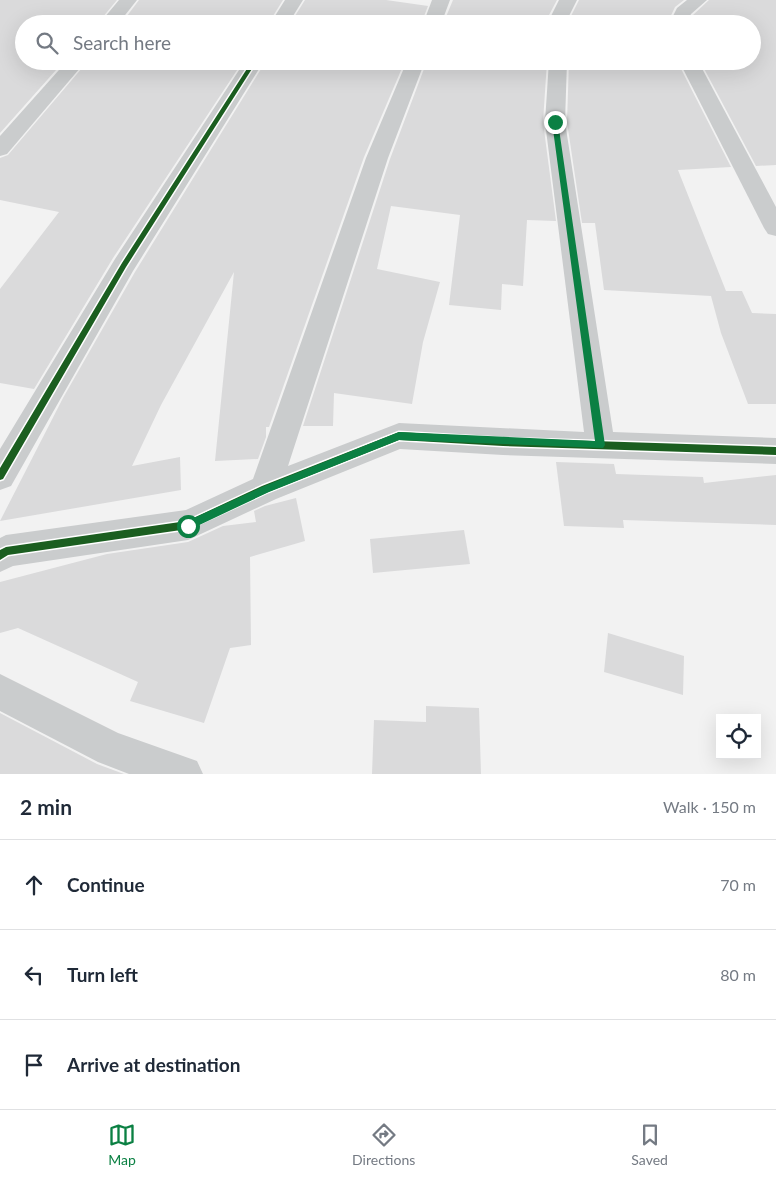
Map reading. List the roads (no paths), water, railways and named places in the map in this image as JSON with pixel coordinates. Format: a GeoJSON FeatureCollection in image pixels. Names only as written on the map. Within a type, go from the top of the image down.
{"type":"FeatureCollection","features":[{"type":"Feature","properties":{"kind":"street"},"geometry":{"type":"LineString","coordinates":[[116,15],[128,0]]}},
{"type":"Feature","properties":{"kind":"street"},"geometry":{"type":"LineString","coordinates":[[285,15],[294,0]]}},
{"type":"Feature","properties":{"kind":"street"},"geometry":{"type":"LineString","coordinates":[[435,15],[441,0]]}},
{"type":"Feature","properties":{"kind":"street"},"geometry":{"type":"LineString","coordinates":[[560,15],[568,0]]}},
{"type":"Feature","properties":{"kind":"street"},"geometry":{"type":"LineString","coordinates":[[682,15],[698,0]]}},
{"type":"Feature","properties":{"kind":"street"},"geometry":{"type":"LineString","coordinates":[[0,150],[69,70]]}},
{"type":"Feature","properties":{"kind":"street"},"geometry":{"type":"LineString","coordinates":[[0,476],[124,266],[249,70]]}},
{"type":"Feature","properties":{"kind":"street"},"geometry":{"type":"LineString","coordinates":[[266,490],[377,158],[412,70]]}},
{"type":"Feature","properties":{"kind":"street"},"geometry":{"type":"LineString","coordinates":[[558,70],[555,122],[600,445]]}},
{"type":"Feature","properties":{"kind":"street"},"geometry":{"type":"LineString","coordinates":[[693,70],[776,228]]}},
{"type":"Feature","properties":{"kind":"street"},"geometry":{"type":"LineString","coordinates":[[0,556],[6,551],[188,526],[266,490],[399,436],[776,451]]}},
{"type":"Feature","properties":{"kind":"street"},"geometry":{"type":"LineString","coordinates":[[0,692],[111,749],[134,766],[184,774]]}}]}
